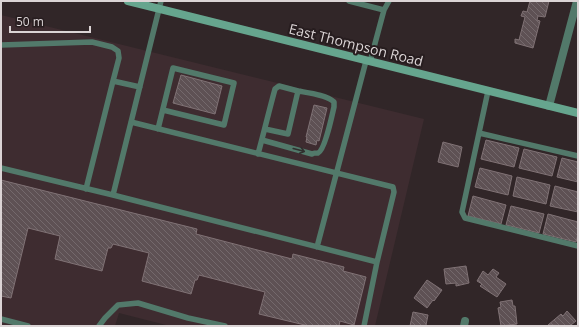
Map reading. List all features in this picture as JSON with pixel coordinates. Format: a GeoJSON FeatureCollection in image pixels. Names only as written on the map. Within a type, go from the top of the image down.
{"type":"FeatureCollection","features":[{"type":"Feature","properties":{"kind":"main road","name":"East Thompson Road"},"geometry":{"type":"LineString","coordinates":[[128,1],[160,5],[368,61],[578,113]]}},
{"type":"Feature","properties":{"kind":"street"},"geometry":{"type":"LineString","coordinates":[[549,106],[577,1]]}},
{"type":"Feature","properties":{"kind":"lane"},"geometry":{"type":"LineString","coordinates":[[350,1],[384,10]]}},
{"type":"Feature","properties":{"kind":"lane"},"geometry":{"type":"LineString","coordinates":[[317,247],[336,173],[368,61],[384,10],[389,1]]}},
{"type":"Feature","properties":{"kind":"lane"},"geometry":{"type":"LineString","coordinates":[[113,195],[160,5]]}},
{"type":"Feature","properties":{"kind":"lane"},"geometry":{"type":"LineString","coordinates":[[1,45],[92,42],[112,47],[118,51],[119,58],[86,189]]}},
{"type":"Feature","properties":{"kind":"lane"},"geometry":{"type":"LineString","coordinates":[[158,129],[174,68],[234,83],[224,125],[164,110]]}},
{"type":"Feature","properties":{"kind":"lane"},"geometry":{"type":"LineString","coordinates":[[113,81],[140,87]]}},
{"type":"Feature","properties":{"kind":"lane"},"geometry":{"type":"LineString","coordinates":[[258,154],[275,89],[279,86],[325,97],[334,102],[326,140],[322,150],[318,153],[312,154],[262,140]]}},
{"type":"Feature","properties":{"kind":"lane"},"geometry":{"type":"LineString","coordinates":[[264,129],[288,134],[298,91]]}},
{"type":"Feature","properties":{"kind":"lane"},"geometry":{"type":"LineString","coordinates":[[488,91],[462,212],[465,218],[578,246]]}},
{"type":"Feature","properties":{"kind":"lane"},"geometry":{"type":"LineString","coordinates":[[131,122],[393,187],[394,192],[377,262],[364,326]]}},
{"type":"Feature","properties":{"kind":"lane"},"geometry":{"type":"LineString","coordinates":[[479,133],[578,156]]}},
{"type":"Feature","properties":{"kind":"lane"},"geometry":{"type":"LineString","coordinates":[[1,168],[377,262]]}},
{"type":"Feature","properties":{"kind":"lane"},"geometry":{"type":"LineString","coordinates":[[99,326],[118,305],[138,303],[188,318],[225,326]]}},
{"type":"Feature","properties":{"kind":"lane"},"geometry":{"type":"LineString","coordinates":[[1,319],[28,326]]}},
{"type":"Feature","properties":{"kind":"shaded area"},"geometry":{"type":"Polygon","coordinates":[[[1,15],[424,119],[375,326],[170,326],[119,313],[115,326],[1,326],[1,15]]]}},
{"type":"Feature","properties":{"kind":"building"},"geometry":{"type":"Polygon","coordinates":[[[530,1],[549,1],[545,17],[538,16],[537,20],[540,21],[533,48],[515,43],[515,39],[519,40],[525,17],[521,16],[523,11],[527,12],[530,1]]]}},
{"type":"Feature","properties":{"kind":"building"},"geometry":{"type":"Polygon","coordinates":[[[181,75],[222,86],[215,114],[173,103],[181,75]]]}},
{"type":"Feature","properties":{"kind":"building"},"geometry":{"type":"Polygon","coordinates":[[[314,105],[327,108],[319,141],[317,140],[316,145],[306,142],[314,105]]]}},
{"type":"Feature","properties":{"kind":"building"},"geometry":{"type":"Polygon","coordinates":[[[486,140],[519,148],[514,167],[481,159],[486,140]]]}},
{"type":"Feature","properties":{"kind":"building"},"geometry":{"type":"Polygon","coordinates":[[[443,142],[462,147],[458,167],[438,162],[443,142]]]}},
{"type":"Feature","properties":{"kind":"building"},"geometry":{"type":"Polygon","coordinates":[[[524,149],[557,157],[552,176],[519,168],[524,149]]]}},
{"type":"Feature","properties":{"kind":"building"},"geometry":{"type":"Polygon","coordinates":[[[562,158],[578,162],[578,182],[557,177],[562,158]]]}},
{"type":"Feature","properties":{"kind":"building"},"geometry":{"type":"Polygon","coordinates":[[[480,168],[512,176],[508,195],[475,187],[480,168]]]}},
{"type":"Feature","properties":{"kind":"building"},"geometry":{"type":"Polygon","coordinates":[[[517,177],[550,185],[546,204],[513,196],[517,177]]]}},
{"type":"Feature","properties":{"kind":"building"},"geometry":{"type":"Polygon","coordinates":[[[1,180],[197,229],[196,234],[292,259],[293,254],[344,267],[343,271],[366,277],[354,325],[340,321],[339,326],[309,326],[259,314],[265,292],[199,275],[197,280],[195,280],[191,294],[142,281],[149,253],[113,244],[111,248],[108,248],[102,271],[55,259],[60,236],[28,228],[11,298],[1,296],[1,180]]]}},
{"type":"Feature","properties":{"kind":"building"},"geometry":{"type":"Polygon","coordinates":[[[555,186],[578,192],[578,212],[550,206],[555,186]]]}},
{"type":"Feature","properties":{"kind":"building"},"geometry":{"type":"Polygon","coordinates":[[[473,196],[506,205],[501,224],[468,216],[473,196]]]}},
{"type":"Feature","properties":{"kind":"building"},"geometry":{"type":"Polygon","coordinates":[[[511,206],[544,214],[539,233],[506,225],[511,206]]]}},
{"type":"Feature","properties":{"kind":"building"},"geometry":{"type":"Polygon","coordinates":[[[548,214],[578,222],[578,235],[576,242],[543,234],[548,214]]]}},
{"type":"Feature","properties":{"kind":"building"},"geometry":{"type":"Polygon","coordinates":[[[466,266],[469,283],[456,286],[456,283],[446,284],[444,269],[466,266]]]}},
{"type":"Feature","properties":{"kind":"building"},"geometry":{"type":"Polygon","coordinates":[[[493,269],[499,273],[496,277],[506,284],[497,297],[480,286],[482,284],[477,281],[483,271],[488,275],[493,269]]]}},
{"type":"Feature","properties":{"kind":"building"},"geometry":{"type":"Polygon","coordinates":[[[427,280],[442,290],[427,308],[414,298],[427,280]]]}},
{"type":"Feature","properties":{"kind":"building"},"geometry":{"type":"Polygon","coordinates":[[[512,300],[513,306],[515,306],[517,324],[501,326],[498,308],[501,307],[500,302],[512,300]]]}},
{"type":"Feature","properties":{"kind":"building"},"geometry":{"type":"Polygon","coordinates":[[[567,311],[576,321],[571,325],[573,326],[548,325],[561,314],[563,316],[567,311]]]}},
{"type":"Feature","properties":{"kind":"building"},"geometry":{"type":"Polygon","coordinates":[[[413,312],[428,315],[426,325],[428,326],[410,326],[413,312]]]}}]}
